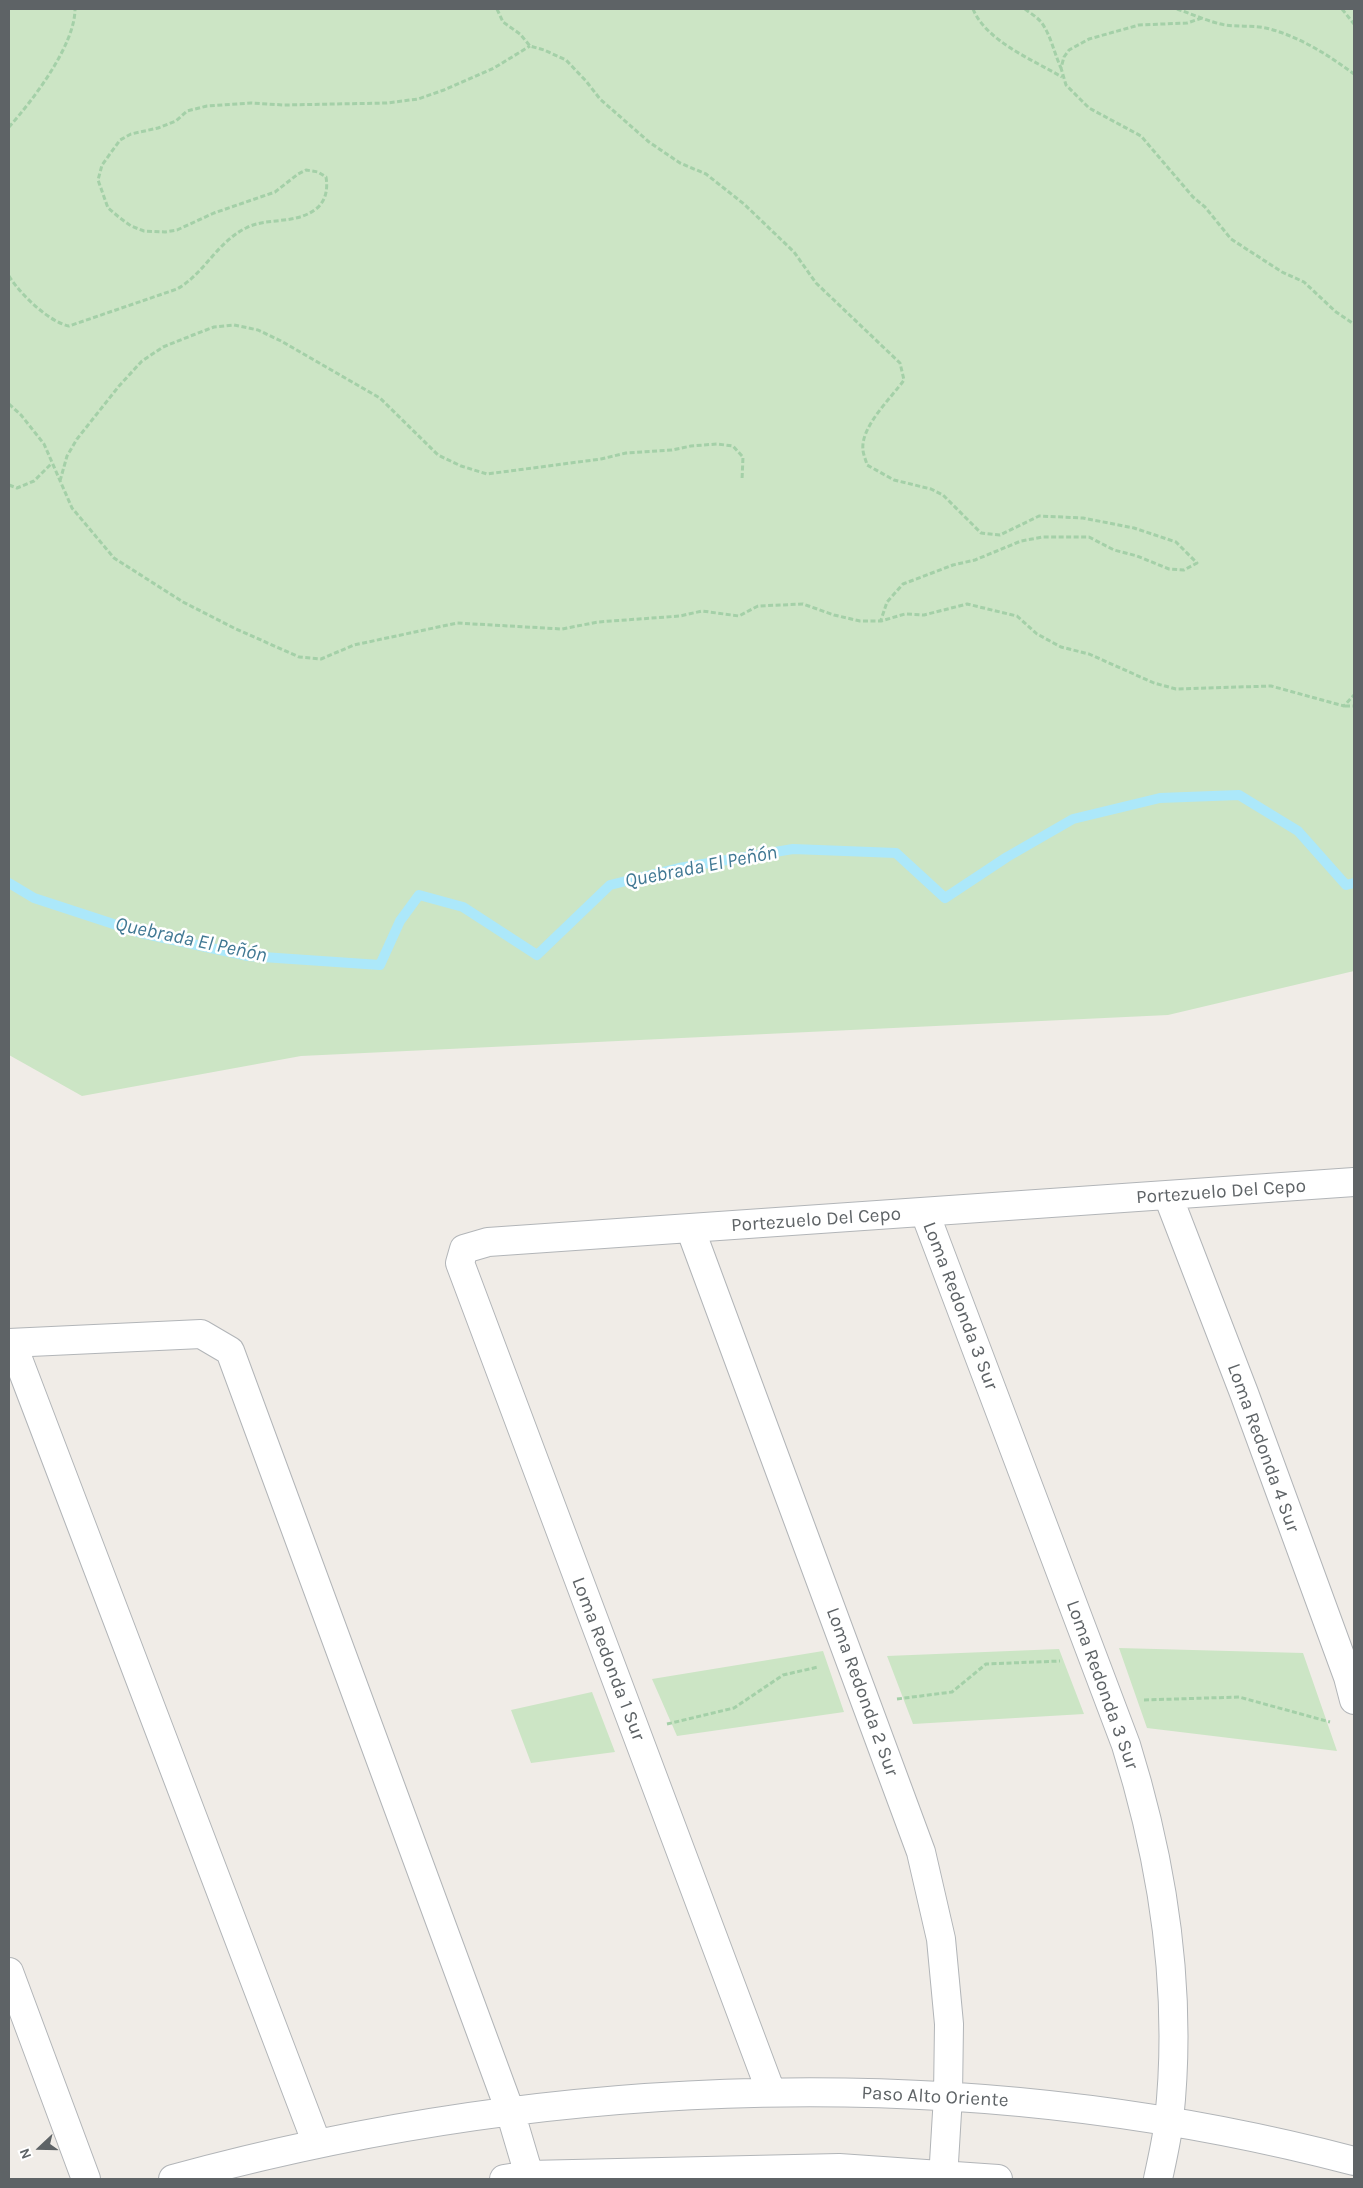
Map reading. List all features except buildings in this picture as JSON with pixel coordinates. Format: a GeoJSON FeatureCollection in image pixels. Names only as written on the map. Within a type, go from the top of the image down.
{"type":"FeatureCollection","features":[{"type":"Feature","properties":{"kind":"street","name":"Portezuelo Del Cepo"},"geometry":{"type":"LineString","coordinates":[[488,1242],[1354,1182]]}},
{"type":"Feature","properties":{"kind":"street","name":"Loma Redonda 4 Sur"},"geometry":{"type":"LineString","coordinates":[[1168,1196],[1244,1393],[1348,1677],[1354,1700]]}},
{"type":"Feature","properties":{"kind":"street","name":"Loma Redonda 3 Sur"},"geometry":{"type":"LineString","coordinates":[[924,1213],[1094,1659],[1126,1745],[1143,1800],[1156,1857],[1166,1914],[1172,1965],[1173,2070],[1169,2121],[1158,2179]]}},
{"type":"Feature","properties":{"kind":"street","name":"Loma Redonda 2 Sur"},"geometry":{"type":"LineString","coordinates":[[690,1228],[920,1852],[941,1939],[949,2024],[944,2177]]}},
{"type":"Feature","properties":{"kind":"street","name":"Loma Redonda 1 Sur"},"geometry":{"type":"LineString","coordinates":[[488,1242],[464,1249],[460,1264],[771,2092]]}},
{"type":"Feature","properties":{"kind":"street"},"geometry":{"type":"LineString","coordinates":[[316,2144],[10,1343],[200,1334],[230,1351],[510,2111],[516,2177],[839,2168],[944,2177],[998,2179]]}},
{"type":"Feature","properties":{"kind":"street"},"geometry":{"type":"LineString","coordinates":[[9,1972],[86,2179]]}},
{"type":"Feature","properties":{"kind":"street","name":"Paso Alto Oriente"},"geometry":{"type":"LineString","coordinates":[[173,2179],[345,2138],[510,2111],[672,2096],[771,2092],[860,2092],[948,2096],[1059,2106],[1169,2121],[1245,2135],[1354,2161]]}},
{"type":"Feature","properties":{"kind":"path"},"geometry":{"type":"LineString","coordinates":[[9,127],[27,106],[69,40],[75,9]]}},
{"type":"Feature","properties":{"kind":"path"},"geometry":{"type":"LineString","coordinates":[[497,9],[503,22],[520,34],[530,46],[566,60],[586,81],[600,100],[637,132],[680,163],[706,174],[744,204],[794,252],[816,284],[900,363],[904,380],[877,414],[866,433],[862,448],[867,465],[894,480],[943,495],[981,533],[1000,536],[1039,516],[1083,518],[1152,533],[1176,542],[1197,564],[1184,570],[1169,569],[1137,556],[1114,550],[1090,537],[1043,537],[1021,541],[975,560],[953,565],[903,584],[887,602],[881,621]]}},
{"type":"Feature","properties":{"kind":"path"},"geometry":{"type":"LineString","coordinates":[[973,9],[982,26],[1001,41],[1062,77]]}},
{"type":"Feature","properties":{"kind":"path"},"geometry":{"type":"LineString","coordinates":[[1025,9],[1040,21],[1049,36],[1061,68],[1062,77],[1078,99],[1089,108],[1141,136],[1231,239],[1282,272],[1304,282],[1336,312],[1354,324]]}},
{"type":"Feature","properties":{"kind":"path"},"geometry":{"type":"LineString","coordinates":[[1177,9],[1225,24],[1269,29],[1290,36],[1311,45],[1354,74]]}},
{"type":"Feature","properties":{"kind":"path"},"geometry":{"type":"LineString","coordinates":[[1342,9],[1354,24]]}},
{"type":"Feature","properties":{"kind":"path"},"geometry":{"type":"LineString","coordinates":[[1061,68],[1069,50],[1100,34],[1138,25],[1187,23],[1202,18]]}},
{"type":"Feature","properties":{"kind":"path"},"geometry":{"type":"LineString","coordinates":[[9,276],[42,311],[59,324],[69,326],[187,284],[234,234],[248,226],[299,217],[316,208],[325,197],[328,186],[326,177],[318,172],[306,170],[275,192],[226,208],[177,230],[165,232],[144,231],[131,226],[108,208],[98,180],[102,165],[109,153],[120,140],[131,134],[158,128],[176,121],[186,111],[207,106],[386,102],[418,99],[494,68],[530,46]]}},
{"type":"Feature","properties":{"kind":"path"},"geometry":{"type":"LineString","coordinates":[[60,482],[67,456],[78,439],[119,386],[142,361],[163,347],[193,335],[214,327],[234,325],[258,330],[380,398],[438,455],[461,466],[487,474],[601,459],[626,453],[672,450],[717,444],[733,446],[743,457],[742,480]]}},
{"type":"Feature","properties":{"kind":"path"},"geometry":{"type":"LineString","coordinates":[[9,404],[21,415],[44,444],[72,508],[114,558],[183,602],[234,628],[299,657],[321,659],[354,645],[457,623],[562,629],[598,622],[680,616],[702,611],[739,616],[758,606],[803,604],[820,611],[851,619],[881,621],[905,614],[924,615],[967,604],[1017,616],[1037,634],[1061,647],[1090,654],[1154,683],[1176,689],[1271,686],[1344,706],[1354,706]]}},
{"type":"Feature","properties":{"kind":"path"},"geometry":{"type":"LineString","coordinates":[[9,485],[17,488],[34,481],[52,463]]}},
{"type":"Feature","properties":{"kind":"path"},"geometry":{"type":"LineString","coordinates":[[1344,706],[1354,695]]}},
{"type":"Feature","properties":{"kind":"path"},"geometry":{"type":"LineString","coordinates":[[866,1702],[952,1692],[986,1664],[1094,1659]]}},
{"type":"Feature","properties":{"kind":"path"},"geometry":{"type":"LineString","coordinates":[[636,1732],[734,1708],[782,1675],[850,1661]]}},
{"type":"Feature","properties":{"kind":"path"},"geometry":{"type":"LineString","coordinates":[[1109,1702],[1239,1697],[1335,1724]]}},
{"type":"Feature","properties":{"kind":"green space"},"geometry":{"type":"Polygon","coordinates":[[[9,9],[1354,9],[1354,971],[1168,1015],[301,1056],[82,1096],[9,1055],[9,9]]]}},
{"type":"Feature","properties":{"kind":"green space"},"geometry":{"type":"Polygon","coordinates":[[[1119,1648],[1303,1653],[1337,1751],[1147,1728],[1119,1648]]]}},
{"type":"Feature","properties":{"kind":"green space"},"geometry":{"type":"Polygon","coordinates":[[[1059,1649],[1084,1714],[913,1724],[887,1656],[1059,1649]]]}},
{"type":"Feature","properties":{"kind":"green space"},"geometry":{"type":"Polygon","coordinates":[[[823,1651],[844,1712],[677,1736],[652,1679],[823,1651]]]}},
{"type":"Feature","properties":{"kind":"green space"},"geometry":{"type":"Polygon","coordinates":[[[592,1692],[615,1752],[531,1763],[511,1710],[592,1692]]]}},
{"type":"Feature","properties":{"kind":"waterway","name":"Quebrada El Peñón"},"geometry":{"type":"LineString","coordinates":[[9,883],[34,898],[141,933],[248,956],[380,965],[400,921],[419,895],[463,907],[537,955],[610,885],[679,868],[793,849],[896,853],[945,898],[1007,857],[1073,819],[1160,798],[1239,795],[1298,831],[1346,885],[1354,883]]}}]}
